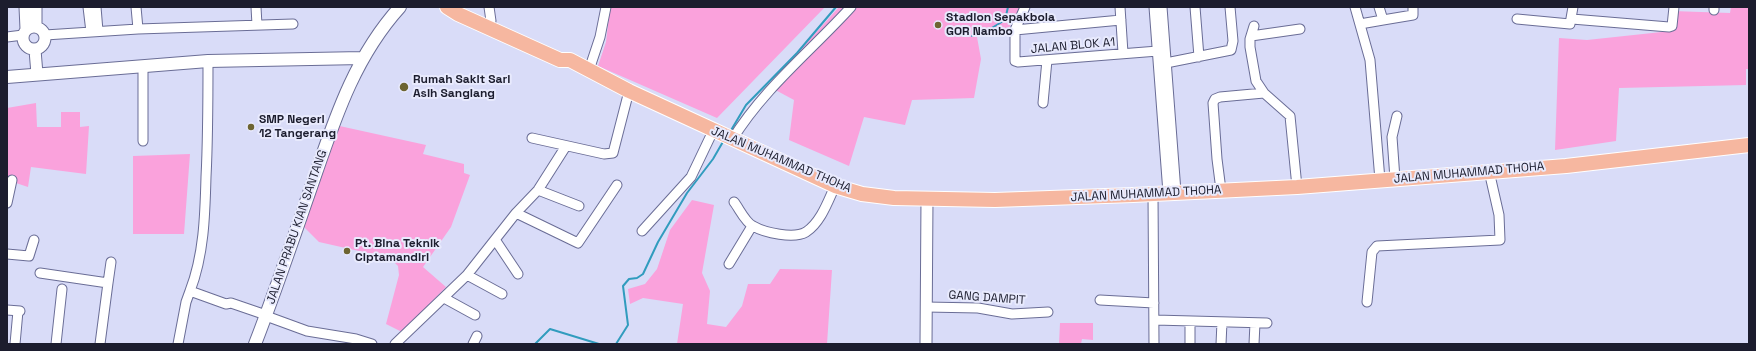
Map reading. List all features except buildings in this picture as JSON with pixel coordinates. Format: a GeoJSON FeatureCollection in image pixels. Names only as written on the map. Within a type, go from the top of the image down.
{"type":"FeatureCollection","features":[{"type":"Feature","properties":{"kind":"main road","name":"JALAN PRABU KIAN SANTANG"},"geometry":{"type":"LineString","coordinates":[[255,344],[264,314],[335,119],[362,58],[374,38],[400,7]]}},
{"type":"Feature","properties":{"kind":"main road","name":"JALAN MUHAMMAD THOHA"},"geometry":{"type":"LineString","coordinates":[[457,9],[560,60],[570,60]]}},
{"type":"Feature","properties":{"kind":"main road","name":"JALAN MUHAMMAD THOHA"},"geometry":{"type":"LineString","coordinates":[[457,9],[490,14],[565,53],[570,60],[629,92],[835,186],[862,194],[894,198],[1014,200],[1297,187],[1566,166],[1749,145]]}},
{"type":"Feature","properties":{"kind":"main road"},"geometry":{"type":"LineString","coordinates":[[7,77],[208,61],[362,58]]}},
{"type":"Feature","properties":{"kind":"street"},"geometry":{"type":"LineString","coordinates":[[26,7],[33,32],[43,44],[35,50]]}},
{"type":"Feature","properties":{"kind":"street"},"geometry":{"type":"LineString","coordinates":[[35,50],[24,44],[33,32],[36,7]]}},
{"type":"Feature","properties":{"kind":"street"},"geometry":{"type":"LineString","coordinates":[[88,7],[94,32]]}},
{"type":"Feature","properties":{"kind":"street"},"geometry":{"type":"LineString","coordinates":[[94,32],[96,7]]}},
{"type":"Feature","properties":{"kind":"street"},"geometry":{"type":"LineString","coordinates":[[136,7],[138,29]]}},
{"type":"Feature","properties":{"kind":"street"},"geometry":{"type":"LineString","coordinates":[[256,7],[257,25]]}},
{"type":"Feature","properties":{"kind":"street"},"geometry":{"type":"LineString","coordinates":[[589,70],[600,37],[606,7]]}},
{"type":"Feature","properties":{"kind":"street"},"geometry":{"type":"LineString","coordinates":[[731,139],[763,98],[852,7]]}},
{"type":"Feature","properties":{"kind":"street"},"geometry":{"type":"LineString","coordinates":[[1025,7],[1015,30],[1121,20]]}},
{"type":"Feature","properties":{"kind":"street"},"geometry":{"type":"LineString","coordinates":[[1120,7],[1123,53]]}},
{"type":"Feature","properties":{"kind":"street"},"geometry":{"type":"LineString","coordinates":[[1154,7],[1158,50],[1163,64]]}},
{"type":"Feature","properties":{"kind":"street"},"geometry":{"type":"LineString","coordinates":[[1162,7],[1163,64],[1172,193]]}},
{"type":"Feature","properties":{"kind":"street"},"geometry":{"type":"LineString","coordinates":[[1195,7],[1198,57]]}},
{"type":"Feature","properties":{"kind":"street"},"geometry":{"type":"LineString","coordinates":[[1163,64],[1228,51],[1232,48],[1230,7]]}},
{"type":"Feature","properties":{"kind":"street"},"geometry":{"type":"LineString","coordinates":[[1355,7],[1370,60],[1380,180]]}},
{"type":"Feature","properties":{"kind":"street"},"geometry":{"type":"LineString","coordinates":[[1379,7],[1383,20]]}},
{"type":"Feature","properties":{"kind":"street"},"geometry":{"type":"LineString","coordinates":[[1360,24],[1413,15],[1413,7]]}},
{"type":"Feature","properties":{"kind":"street"},"geometry":{"type":"LineString","coordinates":[[1516,19],[1570,24],[1573,7]]}},
{"type":"Feature","properties":{"kind":"street"},"geometry":{"type":"LineString","coordinates":[[1572,19],[1669,27],[1672,26],[1674,7]]}},
{"type":"Feature","properties":{"kind":"street"},"geometry":{"type":"LineString","coordinates":[[7,37],[33,32],[94,32],[138,29],[293,24]]}},
{"type":"Feature","properties":{"kind":"street"},"geometry":{"type":"LineString","coordinates":[[1254,26],[1250,47],[1255,77],[1264,93],[1290,116],[1297,187]]}},
{"type":"Feature","properties":{"kind":"street"},"geometry":{"type":"LineString","coordinates":[[1251,36],[1300,29]]}},
{"type":"Feature","properties":{"kind":"street","name":"JALAN BLOK A1"},"geometry":{"type":"LineString","coordinates":[[1015,30],[1015,61],[1021,62],[1158,50]]}},
{"type":"Feature","properties":{"kind":"street"},"geometry":{"type":"LineString","coordinates":[[35,50],[36,74]]}},
{"type":"Feature","properties":{"kind":"street"},"geometry":{"type":"LineString","coordinates":[[1043,102],[1047,60]]}},
{"type":"Feature","properties":{"kind":"street"},"geometry":{"type":"LineString","coordinates":[[186,344],[178,344],[186,302],[199,263],[204,222],[208,121],[208,61]]}},
{"type":"Feature","properties":{"kind":"street"},"geometry":{"type":"LineString","coordinates":[[143,67],[143,141]]}},
{"type":"Feature","properties":{"kind":"street"},"geometry":{"type":"LineString","coordinates":[[532,138],[604,154],[613,153],[629,92]]}},
{"type":"Feature","properties":{"kind":"street"},"geometry":{"type":"LineString","coordinates":[[1221,190],[1216,159],[1213,103],[1215,99],[1220,97],[1264,93]]}},
{"type":"Feature","properties":{"kind":"street"},"geometry":{"type":"LineString","coordinates":[[1395,179],[1392,137],[1397,116]]}},
{"type":"Feature","properties":{"kind":"street"},"geometry":{"type":"LineString","coordinates":[[642,231],[692,177],[714,131]]}},
{"type":"Feature","properties":{"kind":"street"},"geometry":{"type":"LineString","coordinates":[[395,344],[467,275],[496,241],[516,213],[538,190],[566,146]]}},
{"type":"Feature","properties":{"kind":"street"},"geometry":{"type":"LineString","coordinates":[[1367,302],[1372,252],[1377,246],[1500,240],[1499,215],[1489,171]]}},
{"type":"Feature","properties":{"kind":"street"},"geometry":{"type":"LineString","coordinates":[[7,203],[12,180]]}},
{"type":"Feature","properties":{"kind":"street"},"geometry":{"type":"LineString","coordinates":[[516,213],[578,243],[617,185]]}},
{"type":"Feature","properties":{"kind":"street"},"geometry":{"type":"LineString","coordinates":[[734,202],[752,226],[781,235],[797,236],[807,231],[823,212],[835,186]]}},
{"type":"Feature","properties":{"kind":"street"},"geometry":{"type":"LineString","coordinates":[[538,190],[579,206]]}},
{"type":"Feature","properties":{"kind":"street"},"geometry":{"type":"LineString","coordinates":[[1153,194],[1154,344]]}},
{"type":"Feature","properties":{"kind":"street"},"geometry":{"type":"LineString","coordinates":[[926,344],[927,199]]}},
{"type":"Feature","properties":{"kind":"street"},"geometry":{"type":"LineString","coordinates":[[729,264],[752,226]]}},
{"type":"Feature","properties":{"kind":"street"},"geometry":{"type":"LineString","coordinates":[[7,254],[29,256],[34,240]]}},
{"type":"Feature","properties":{"kind":"street"},"geometry":{"type":"LineString","coordinates":[[496,241],[518,274]]}},
{"type":"Feature","properties":{"kind":"street"},"geometry":{"type":"LineString","coordinates":[[100,344],[111,262]]}},
{"type":"Feature","properties":{"kind":"street"},"geometry":{"type":"LineString","coordinates":[[40,273],[108,283]]}},
{"type":"Feature","properties":{"kind":"street"},"geometry":{"type":"LineString","coordinates":[[467,275],[502,294]]}},
{"type":"Feature","properties":{"kind":"street"},"geometry":{"type":"LineString","coordinates":[[56,344],[62,289]]}},
{"type":"Feature","properties":{"kind":"street"},"geometry":{"type":"LineString","coordinates":[[190,291],[226,304],[231,303],[264,314],[328,339],[356,339],[372,344]]}},
{"type":"Feature","properties":{"kind":"street"},"geometry":{"type":"LineString","coordinates":[[444,298],[476,315]]}},
{"type":"Feature","properties":{"kind":"street"},"geometry":{"type":"LineString","coordinates":[[1100,300],[1154,303]]}},
{"type":"Feature","properties":{"kind":"street","name":"GANG DAMPIT"},"geometry":{"type":"LineString","coordinates":[[926,307],[978,308],[1012,314],[1048,312]]}},
{"type":"Feature","properties":{"kind":"street"},"geometry":{"type":"LineString","coordinates":[[7,310],[19,311],[16,344]]}},
{"type":"Feature","properties":{"kind":"street"},"geometry":{"type":"LineString","coordinates":[[1155,320],[1268,323]]}},
{"type":"Feature","properties":{"kind":"street"},"geometry":{"type":"LineString","coordinates":[[1190,321],[1190,344]]}},
{"type":"Feature","properties":{"kind":"street"},"geometry":{"type":"LineString","coordinates":[[1221,344],[1222,322]]}},
{"type":"Feature","properties":{"kind":"street"},"geometry":{"type":"LineString","coordinates":[[1254,344],[1255,323]]}},
{"type":"Feature","properties":{"kind":"shaded area"},"geometry":{"type":"Polygon","coordinates":[[[610,7],[825,7],[717,118],[598,66],[606,42],[610,7]]]}},
{"type":"Feature","properties":{"kind":"shaded area"},"geometry":{"type":"Polygon","coordinates":[[[839,7],[1020,7],[1009,28],[977,37],[981,59],[974,98],[912,100],[905,125],[864,117],[849,166],[789,140],[794,100],[768,86],[839,7]]]}},
{"type":"Feature","properties":{"kind":"shaded area"},"geometry":{"type":"Polygon","coordinates":[[[1731,7],[1749,7],[1749,69],[1746,69],[1746,85],[1619,88],[1616,141],[1555,150],[1559,38],[1587,40],[1671,31],[1672,11],[1730,13],[1731,7]]]}},
{"type":"Feature","properties":{"kind":"shaded area"},"geometry":{"type":"Polygon","coordinates":[[[36,103],[37,127],[61,127],[61,112],[80,112],[80,127],[89,126],[86,174],[31,167],[28,187],[7,180],[7,108],[36,103]]]}},
{"type":"Feature","properties":{"kind":"shaded area"},"geometry":{"type":"Polygon","coordinates":[[[335,125],[426,145],[423,154],[464,164],[464,173],[470,175],[451,227],[423,267],[446,287],[402,332],[386,324],[399,275],[398,266],[390,258],[319,242],[304,227],[335,125]]]}},
{"type":"Feature","properties":{"kind":"shaded area"},"geometry":{"type":"Polygon","coordinates":[[[190,154],[184,234],[133,234],[133,156],[190,154]]]}},
{"type":"Feature","properties":{"kind":"shaded area"},"geometry":{"type":"Polygon","coordinates":[[[692,200],[714,205],[702,273],[710,291],[707,324],[726,327],[742,306],[748,284],[770,284],[780,269],[832,270],[827,344],[677,344],[683,304],[643,298],[630,304],[628,289],[645,284],[657,269],[670,230],[692,200]]]}},
{"type":"Feature","properties":{"kind":"shaded area"},"geometry":{"type":"Polygon","coordinates":[[[1060,323],[1093,323],[1093,340],[1082,339],[1081,344],[1059,344],[1060,323]]]}},
{"type":"Feature","properties":{"kind":"waterway"},"geometry":{"type":"LineString","coordinates":[[730,132],[746,105],[797,53],[836,7]]}},
{"type":"Feature","properties":{"kind":"waterway"},"geometry":{"type":"LineString","coordinates":[[972,36],[990,29],[1005,20],[1008,7]]}},
{"type":"Feature","properties":{"kind":"waterway"},"geometry":{"type":"LineString","coordinates":[[616,344],[628,325],[623,286],[629,279],[637,278],[643,274],[658,242],[687,193],[713,159],[724,140]]}},
{"type":"Feature","properties":{"kind":"waterway"},"geometry":{"type":"LineString","coordinates":[[535,344],[550,329],[599,344]]}},
{"type":"Feature","properties":{"kind":"place","name":"Stadion Sepakbola GOR Nambo"},"geometry":{"type":"Point","coordinates":[938,25]}},
{"type":"Feature","properties":{"kind":"place","name":"Rumah Sakit Sari Asih Sangiang"},"geometry":{"type":"Point","coordinates":[404,87]}},
{"type":"Feature","properties":{"kind":"place","name":"SMP Negeri 12 Tangerang"},"geometry":{"type":"Point","coordinates":[251,127]}},
{"type":"Feature","properties":{"kind":"place","name":"Pt. Bina Teknik Ciptamandiri"},"geometry":{"type":"Point","coordinates":[347,251]}}]}
